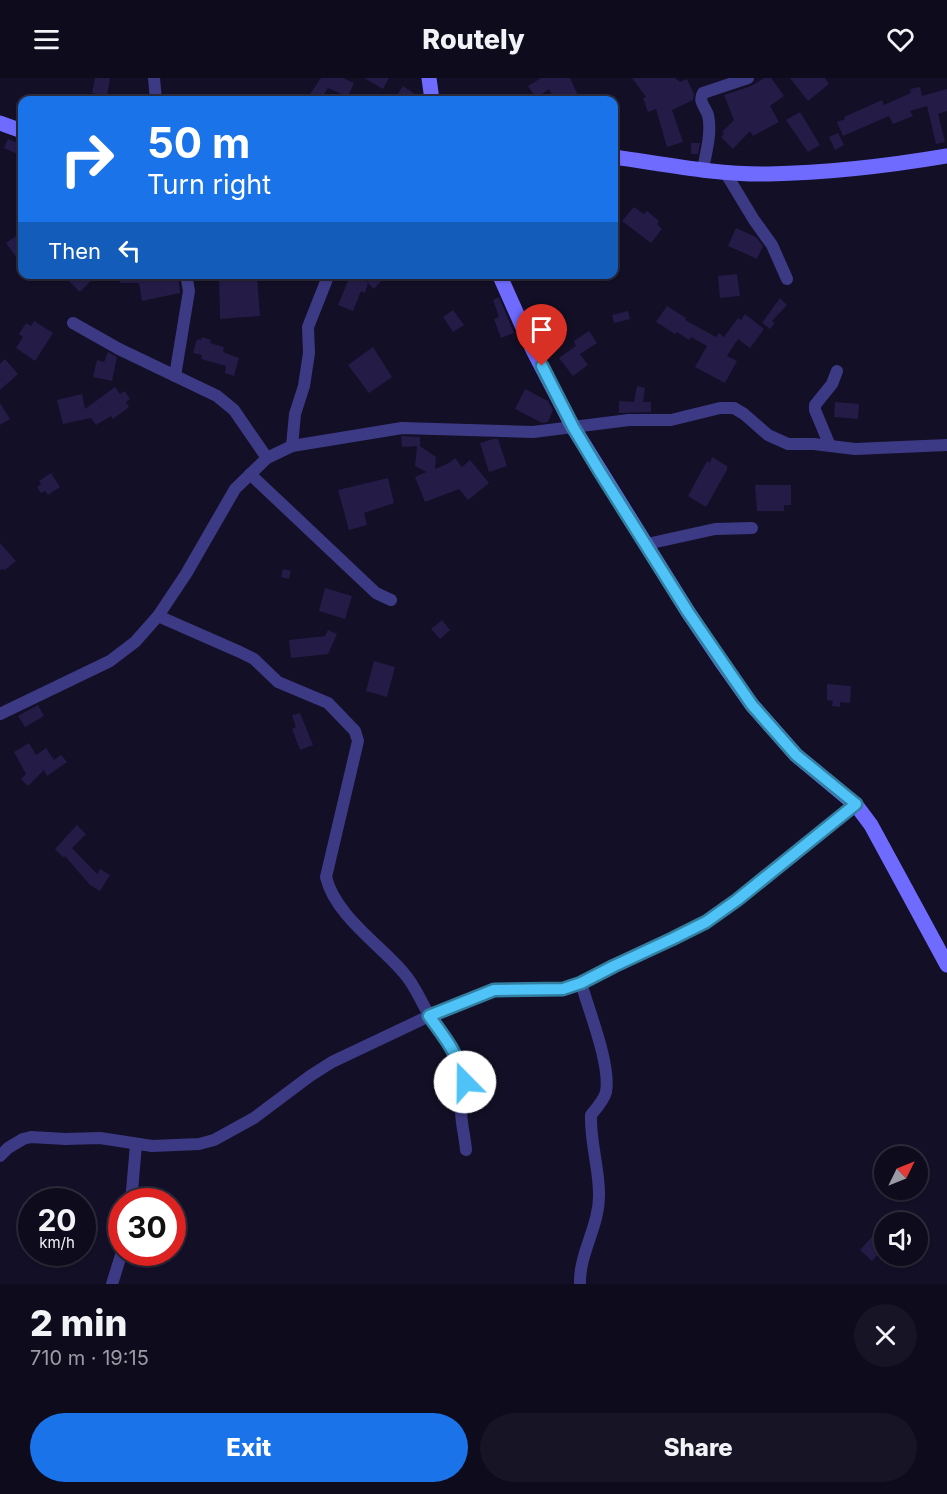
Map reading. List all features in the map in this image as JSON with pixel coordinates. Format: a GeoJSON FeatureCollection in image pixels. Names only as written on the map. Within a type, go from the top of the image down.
{"type":"FeatureCollection","features":[{"type":"Feature","properties":{"kind":"street"},"geometry":{"type":"LineString","coordinates":[[154,78],[156,96]]}},
{"type":"Feature","properties":{"kind":"street"},"geometry":{"type":"LineString","coordinates":[[429,78],[431,96]]}},
{"type":"Feature","properties":{"kind":"street"},"geometry":{"type":"LineString","coordinates":[[703,169],[709,124],[700,96],[748,78]]}},
{"type":"Feature","properties":{"kind":"street"},"geometry":{"type":"LineString","coordinates":[[0,123],[18,129]]}},
{"type":"Feature","properties":{"kind":"street"},"geometry":{"type":"LineString","coordinates":[[618,158],[725,172],[768,174],[870,168],[947,156]]}},
{"type":"Feature","properties":{"kind":"street"},"geometry":{"type":"LineString","coordinates":[[725,172],[772,245],[787,279]]}},
{"type":"Feature","properties":{"kind":"street"},"geometry":{"type":"LineString","coordinates":[[175,376],[189,291],[187,279]]}},
{"type":"Feature","properties":{"kind":"street"},"geometry":{"type":"LineString","coordinates":[[292,446],[295,414],[304,386],[309,353],[309,327],[327,279]]}},
{"type":"Feature","properties":{"kind":"street"},"geometry":{"type":"LineString","coordinates":[[501,279],[533,350],[573,427],[688,612],[752,705],[796,755],[856,804],[871,825],[947,965]]}},
{"type":"Feature","properties":{"kind":"street"},"geometry":{"type":"LineString","coordinates":[[73,323],[119,349],[217,396],[234,410],[267,458]]}},
{"type":"Feature","properties":{"kind":"street"},"geometry":{"type":"LineString","coordinates":[[830,446],[815,405],[832,384],[837,371]]}},
{"type":"Feature","properties":{"kind":"street"},"geometry":{"type":"LineString","coordinates":[[0,714],[110,661],[135,642],[158,616],[186,574],[235,489],[267,458],[292,446],[402,428],[533,432],[629,420],[671,420],[720,408],[734,408],[768,435],[788,444],[855,449],[947,445]]}},
{"type":"Feature","properties":{"kind":"street"},"geometry":{"type":"LineString","coordinates":[[250,474],[376,592],[391,600]]}},
{"type":"Feature","properties":{"kind":"street"},"geometry":{"type":"LineString","coordinates":[[647,544],[715,530],[752,528]]}},
{"type":"Feature","properties":{"kind":"street"},"geometry":{"type":"LineString","coordinates":[[158,616],[254,659],[278,682],[328,703],[355,731],[358,741],[326,877],[329,888],[341,906],[415,986],[429,1016],[462,1068],[465,1082],[461,1111],[466,1150]]}},
{"type":"Feature","properties":{"kind":"street"},"geometry":{"type":"LineString","coordinates":[[0,1156],[8,1148],[31,1137],[100,1138],[152,1146],[199,1144],[214,1140],[254,1118],[332,1062],[429,1016],[494,990],[563,989],[581,983],[706,922],[737,900],[856,804]]}},
{"type":"Feature","properties":{"kind":"street"},"geometry":{"type":"LineString","coordinates":[[580,1284],[585,1251],[597,1214],[599,1194],[591,1115],[606,1094],[606,1074],[581,983]]}},
{"type":"Feature","properties":{"kind":"street"},"geometry":{"type":"LineString","coordinates":[[132,1188],[136,1144]]}},
{"type":"Feature","properties":{"kind":"street"},"geometry":{"type":"LineString","coordinates":[[112,1284],[118,1266]]}},
{"type":"Feature","properties":{"kind":"building"},"geometry":{"type":"Polygon","coordinates":[[[95,78],[110,78],[107,96],[92,93],[95,78]]]}},
{"type":"Feature","properties":{"kind":"building"},"geometry":{"type":"Polygon","coordinates":[[[321,78],[343,78],[354,83],[348,96],[328,88],[323,96],[309,96],[321,78]]]}},
{"type":"Feature","properties":{"kind":"building"},"geometry":{"type":"Polygon","coordinates":[[[364,78],[389,78],[383,89],[364,78]]]}},
{"type":"Feature","properties":{"kind":"building"},"geometry":{"type":"Polygon","coordinates":[[[541,78],[570,78],[578,96],[552,96],[549,89],[539,96],[535,96],[528,86],[541,78]]]}},
{"type":"Feature","properties":{"kind":"building"},"geometry":{"type":"Polygon","coordinates":[[[632,78],[675,78],[680,82],[687,79],[694,94],[693,100],[672,110],[683,142],[667,147],[656,109],[648,112],[643,98],[646,97],[632,78]]]}},
{"type":"Feature","properties":{"kind":"building"},"geometry":{"type":"Polygon","coordinates":[[[764,78],[771,78],[784,96],[770,106],[779,122],[753,136],[750,131],[733,149],[721,137],[724,134],[722,132],[734,120],[724,95],[751,86],[764,78]]]}},
{"type":"Feature","properties":{"kind":"building"},"geometry":{"type":"Polygon","coordinates":[[[790,78],[825,78],[829,84],[808,101],[790,78]]]}},
{"type":"Feature","properties":{"kind":"building"},"geometry":{"type":"Polygon","coordinates":[[[403,86],[418,96],[397,96],[403,86]]]}},
{"type":"Feature","properties":{"kind":"building"},"geometry":{"type":"Polygon","coordinates":[[[920,87],[922,96],[947,89],[947,111],[938,114],[945,142],[936,144],[927,106],[910,111],[913,116],[893,124],[889,116],[843,136],[837,122],[845,119],[844,117],[882,100],[884,105],[911,93],[910,89],[920,87]]]}},
{"type":"Feature","properties":{"kind":"building"},"geometry":{"type":"Polygon","coordinates":[[[800,112],[820,145],[808,152],[786,120],[800,112]]]}},
{"type":"Feature","properties":{"kind":"building"},"geometry":{"type":"Polygon","coordinates":[[[838,133],[844,145],[835,150],[829,137],[838,133]]]}},
{"type":"Feature","properties":{"kind":"building"},"geometry":{"type":"Polygon","coordinates":[[[8,139],[18,143],[18,154],[4,148],[8,139]]]}},
{"type":"Feature","properties":{"kind":"building"},"geometry":{"type":"Polygon","coordinates":[[[691,143],[700,143],[698,154],[691,154],[691,143]]]}},
{"type":"Feature","properties":{"kind":"building"},"geometry":{"type":"Polygon","coordinates":[[[634,207],[644,214],[647,211],[659,221],[657,224],[662,229],[651,243],[622,221],[634,207]]]}},
{"type":"Feature","properties":{"kind":"building"},"geometry":{"type":"Polygon","coordinates":[[[736,228],[756,237],[763,246],[757,259],[728,246],[736,228]]]}},
{"type":"Feature","properties":{"kind":"building"},"geometry":{"type":"Polygon","coordinates":[[[18,235],[18,260],[6,243],[18,235]]]}},
{"type":"Feature","properties":{"kind":"building"},"geometry":{"type":"Polygon","coordinates":[[[737,274],[740,296],[720,298],[718,276],[737,274]]]}},
{"type":"Feature","properties":{"kind":"building"},"geometry":{"type":"Polygon","coordinates":[[[67,279],[92,279],[80,292],[67,279]]]}},
{"type":"Feature","properties":{"kind":"building"},"geometry":{"type":"Polygon","coordinates":[[[120,279],[179,279],[180,293],[142,301],[139,283],[120,283],[120,279]]]}},
{"type":"Feature","properties":{"kind":"building"},"geometry":{"type":"Polygon","coordinates":[[[219,279],[257,279],[260,316],[220,319],[219,279]]]}},
{"type":"Feature","properties":{"kind":"building"},"geometry":{"type":"Polygon","coordinates":[[[349,279],[368,282],[370,279],[383,279],[374,289],[368,283],[365,293],[361,291],[353,311],[338,305],[349,279]]]}},
{"type":"Feature","properties":{"kind":"building"},"geometry":{"type":"Polygon","coordinates":[[[499,297],[514,333],[501,338],[494,319],[499,317],[493,300],[499,297]]]}},
{"type":"Feature","properties":{"kind":"building"},"geometry":{"type":"Polygon","coordinates":[[[780,298],[787,305],[772,321],[775,323],[770,329],[762,323],[780,298]]]}},
{"type":"Feature","properties":{"kind":"building"},"geometry":{"type":"Polygon","coordinates":[[[667,306],[686,318],[685,320],[716,337],[719,333],[724,337],[738,318],[741,320],[745,314],[764,329],[750,348],[738,339],[727,356],[737,361],[725,383],[695,367],[707,346],[691,337],[689,340],[677,332],[675,334],[656,322],[667,306]]]}},
{"type":"Feature","properties":{"kind":"building"},"geometry":{"type":"Polygon","coordinates":[[[453,310],[464,325],[453,332],[443,317],[453,310]]]}},
{"type":"Feature","properties":{"kind":"building"},"geometry":{"type":"Polygon","coordinates":[[[628,311],[630,319],[614,323],[612,315],[628,311]]]}},
{"type":"Feature","properties":{"kind":"building"},"geometry":{"type":"Polygon","coordinates":[[[34,321],[53,333],[35,361],[16,348],[23,337],[19,334],[26,323],[31,326],[34,321]]]}},
{"type":"Feature","properties":{"kind":"building"},"geometry":{"type":"Polygon","coordinates":[[[589,331],[597,343],[580,354],[588,365],[573,376],[559,358],[576,346],[574,341],[589,331]]]}},
{"type":"Feature","properties":{"kind":"building"},"geometry":{"type":"Polygon","coordinates":[[[202,337],[211,340],[210,343],[224,347],[223,352],[239,358],[234,376],[225,373],[226,366],[201,359],[202,355],[193,353],[197,339],[201,340],[202,337]]]}},
{"type":"Feature","properties":{"kind":"building"},"geometry":{"type":"Polygon","coordinates":[[[373,347],[392,377],[369,393],[348,365],[373,347]]]}},
{"type":"Feature","properties":{"kind":"building"},"geometry":{"type":"Polygon","coordinates":[[[108,352],[117,357],[112,381],[93,377],[97,360],[104,362],[108,352]]]}},
{"type":"Feature","properties":{"kind":"building"},"geometry":{"type":"Polygon","coordinates":[[[5,359],[18,374],[0,390],[0,364],[5,359]]]}},
{"type":"Feature","properties":{"kind":"building"},"geometry":{"type":"Polygon","coordinates":[[[637,386],[645,388],[643,402],[651,402],[651,412],[619,413],[619,401],[634,402],[637,386]]]}},
{"type":"Feature","properties":{"kind":"building"},"geometry":{"type":"Polygon","coordinates":[[[115,387],[120,394],[125,391],[130,399],[126,402],[129,407],[113,419],[111,416],[96,425],[91,418],[63,424],[57,400],[82,394],[85,409],[115,387]]]}},
{"type":"Feature","properties":{"kind":"building"},"geometry":{"type":"Polygon","coordinates":[[[525,389],[548,401],[553,410],[548,422],[542,423],[515,409],[525,389]]]}},
{"type":"Feature","properties":{"kind":"building"},"geometry":{"type":"Polygon","coordinates":[[[835,402],[859,404],[858,419],[834,417],[835,402]]]}},
{"type":"Feature","properties":{"kind":"building"},"geometry":{"type":"Polygon","coordinates":[[[0,403],[10,419],[0,425],[0,403]]]}},
{"type":"Feature","properties":{"kind":"building"},"geometry":{"type":"Polygon","coordinates":[[[401,436],[420,437],[420,446],[436,457],[435,469],[455,458],[462,467],[470,460],[489,483],[468,500],[459,489],[425,502],[415,477],[426,472],[415,466],[417,446],[402,447],[401,436]]]}},
{"type":"Feature","properties":{"kind":"building"},"geometry":{"type":"Polygon","coordinates":[[[498,439],[507,466],[489,472],[480,443],[498,439]]]}},
{"type":"Feature","properties":{"kind":"building"},"geometry":{"type":"Polygon","coordinates":[[[712,457],[727,466],[727,470],[706,507],[688,496],[707,461],[710,463],[712,457]]]}},
{"type":"Feature","properties":{"kind":"building"},"geometry":{"type":"Polygon","coordinates":[[[51,473],[60,487],[48,495],[45,491],[41,493],[37,487],[41,484],[39,481],[51,473]]]}},
{"type":"Feature","properties":{"kind":"building"},"geometry":{"type":"Polygon","coordinates":[[[388,478],[394,503],[364,513],[367,525],[349,530],[338,490],[388,478]]]}},
{"type":"Feature","properties":{"kind":"building"},"geometry":{"type":"Polygon","coordinates":[[[755,485],[791,485],[791,505],[784,505],[784,511],[757,511],[755,485]]]}},
{"type":"Feature","properties":{"kind":"building"},"geometry":{"type":"Polygon","coordinates":[[[0,543],[16,561],[5,570],[0,570],[0,543]]]}},
{"type":"Feature","properties":{"kind":"building"},"geometry":{"type":"Polygon","coordinates":[[[283,569],[291,571],[289,579],[281,577],[283,569]]]}},
{"type":"Feature","properties":{"kind":"building"},"geometry":{"type":"Polygon","coordinates":[[[325,588],[352,596],[345,619],[319,611],[325,588]]]}},
{"type":"Feature","properties":{"kind":"building"},"geometry":{"type":"Polygon","coordinates":[[[442,620],[450,630],[440,639],[431,629],[442,620]]]}},
{"type":"Feature","properties":{"kind":"building"},"geometry":{"type":"Polygon","coordinates":[[[328,630],[337,634],[328,654],[291,658],[289,640],[325,636],[328,630]]]}},
{"type":"Feature","properties":{"kind":"building"},"geometry":{"type":"Polygon","coordinates":[[[374,661],[395,667],[387,697],[366,691],[374,661]]]}},
{"type":"Feature","properties":{"kind":"building"},"geometry":{"type":"Polygon","coordinates":[[[827,684],[851,686],[850,703],[840,702],[840,707],[832,706],[833,701],[827,700],[827,684]]]}},
{"type":"Feature","properties":{"kind":"building"},"geometry":{"type":"Polygon","coordinates":[[[38,705],[44,716],[25,727],[18,716],[38,705]]]}},
{"type":"Feature","properties":{"kind":"building"},"geometry":{"type":"Polygon","coordinates":[[[300,713],[313,745],[300,750],[292,729],[296,727],[292,715],[300,713]]]}},
{"type":"Feature","properties":{"kind":"building"},"geometry":{"type":"Polygon","coordinates":[[[29,743],[36,755],[46,748],[54,760],[61,755],[67,762],[47,776],[44,770],[28,786],[21,779],[26,774],[14,752],[29,743]]]}},
{"type":"Feature","properties":{"kind":"building"},"geometry":{"type":"Polygon","coordinates":[[[77,825],[86,834],[72,848],[97,874],[100,869],[110,875],[100,891],[90,885],[65,856],[64,858],[55,849],[77,825]]]}},
{"type":"Feature","properties":{"kind":"building"},"geometry":{"type":"Polygon","coordinates":[[[874,1234],[874,1259],[872,1261],[860,1250],[874,1234]]]}},
{"type":"Feature","properties":{"kind":"route"},"geometry":{"type":"LineString","coordinates":[[465,1082],[456,1056],[429,1016],[494,990],[563,989],[581,983],[672,939],[706,922],[737,900],[856,804],[796,755],[752,705],[688,612],[600,472],[573,427],[542,366]]}}]}
